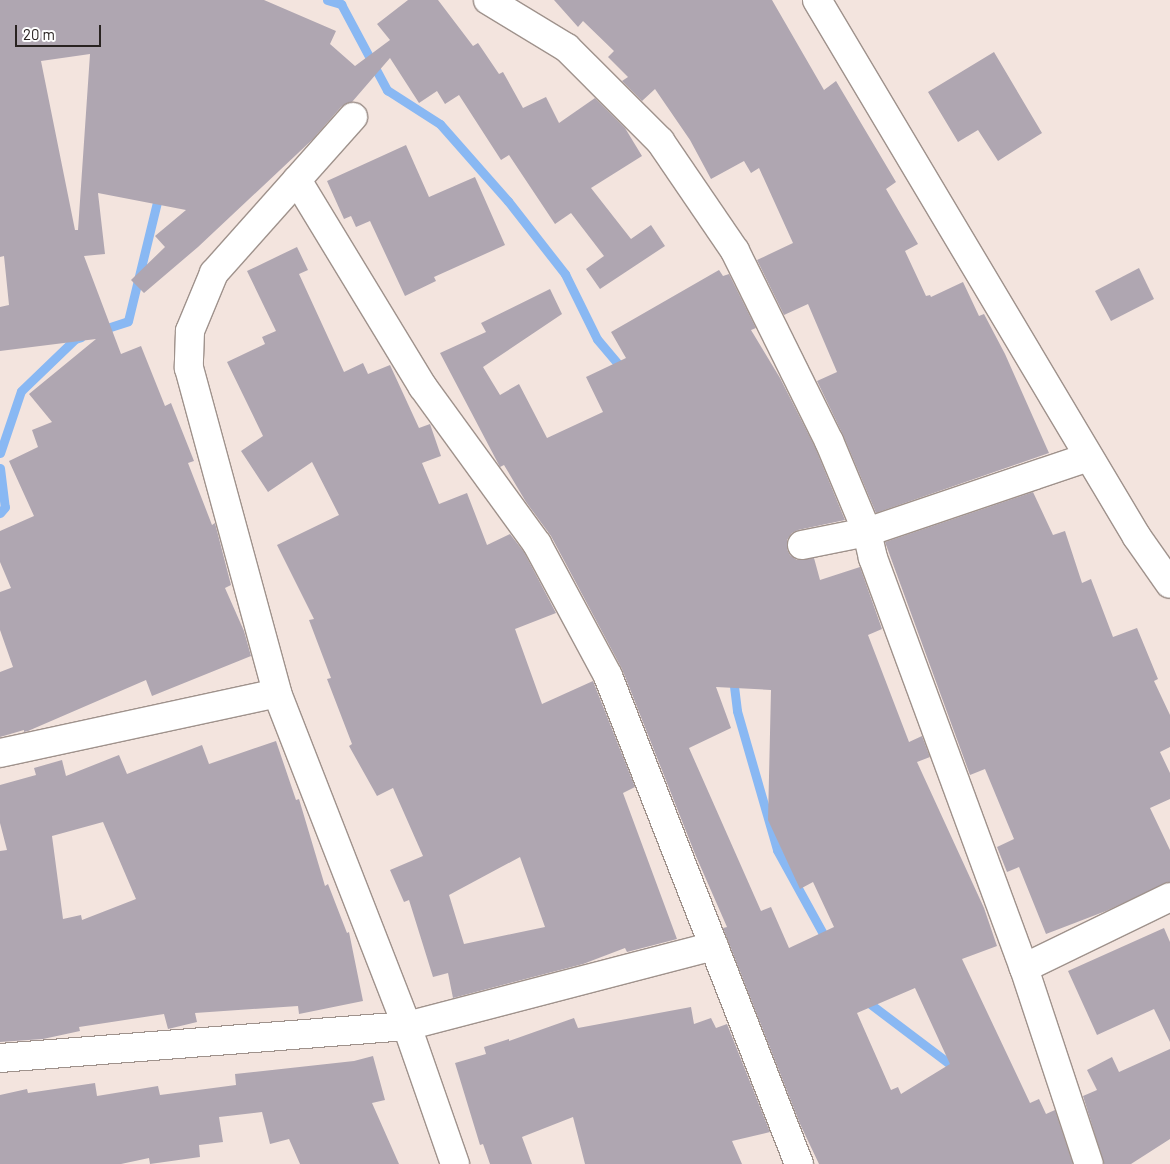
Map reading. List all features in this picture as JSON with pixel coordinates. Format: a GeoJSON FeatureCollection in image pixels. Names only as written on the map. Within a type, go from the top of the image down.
{"type":"FeatureCollection","features":[{"type":"Feature","properties":{"kind":"street"},"geometry":{"type":"LineString","coordinates":[[488,0],[567,48],[660,141],[735,251],[828,441],[867,532],[873,558],[1024,968],[1089,1164]]}},
{"type":"Feature","properties":{"kind":"street"},"geometry":{"type":"LineString","coordinates":[[817,0],[1137,538],[1170,584]]}},
{"type":"Feature","properties":{"kind":"street"},"geometry":{"type":"LineString","coordinates":[[353,118],[214,273],[190,331],[189,368],[277,693],[407,1026],[455,1164]]}},
{"type":"Feature","properties":{"kind":"street"},"geometry":{"type":"LineString","coordinates":[[297,180],[423,387],[537,544],[608,676],[799,1164]]}},
{"type":"Feature","properties":{"kind":"street"},"geometry":{"type":"LineString","coordinates":[[802,545],[867,532],[1089,457]]}},
{"type":"Feature","properties":{"kind":"street"},"geometry":{"type":"LineString","coordinates":[[0,753],[277,693]]}},
{"type":"Feature","properties":{"kind":"street"},"geometry":{"type":"LineString","coordinates":[[1024,968],[1170,897]]}},
{"type":"Feature","properties":{"kind":"street"},"geometry":{"type":"LineString","coordinates":[[0,1058],[407,1026],[714,946]]}},
{"type":"Feature","properties":{"kind":"building"},"geometry":{"type":"Polygon","coordinates":[[[0,0],[264,0],[336,31],[330,44],[355,66],[390,40],[377,24],[408,0],[438,0],[473,46],[478,43],[499,74],[503,72],[523,108],[546,97],[559,123],[595,98],[625,128],[642,156],[591,188],[631,239],[651,225],[665,246],[600,289],[586,269],[604,256],[571,213],[555,224],[509,155],[501,160],[459,95],[445,104],[437,91],[419,103],[390,58],[352,102],[341,107],[313,139],[198,247],[144,293],[131,280],[165,247],[155,236],[186,210],[98,193],[105,254],[84,256],[121,354],[141,346],[165,406],[171,403],[194,461],[188,463],[212,525],[215,523],[231,585],[225,588],[244,631],[251,656],[152,696],[146,680],[28,731],[24,732],[24,730],[0,737],[0,672],[13,667],[0,630],[0,592],[11,588],[0,562],[0,531],[34,516],[9,461],[38,447],[32,430],[52,422],[29,394],[96,339],[0,351],[0,307],[9,305],[4,256],[0,257],[0,0]],[[90,54],[41,61],[75,230],[78,230],[90,54]]]}},
{"type":"Feature","properties":{"kind":"building"},"geometry":{"type":"Polygon","coordinates":[[[554,0],[772,0],[824,90],[836,81],[896,182],[886,189],[918,244],[905,251],[926,296],[930,295],[931,297],[963,282],[979,316],[984,314],[1005,354],[1049,453],[876,513],[843,435],[817,381],[837,372],[808,304],[784,315],[757,260],[793,243],[759,168],[751,173],[744,161],[711,179],[690,140],[655,89],[642,101],[622,81],[628,77],[608,57],[614,51],[583,21],[578,27],[554,0]]]}},
{"type":"Feature","properties":{"kind":"building"},"geometry":{"type":"Polygon","coordinates":[[[994,52],[1042,133],[998,161],[978,130],[958,142],[928,92],[994,52]]]}},
{"type":"Feature","properties":{"kind":"building"},"geometry":{"type":"Polygon","coordinates":[[[406,145],[429,197],[475,177],[505,245],[434,277],[436,281],[405,296],[370,221],[356,227],[351,216],[344,219],[327,181],[406,145]]]}},
{"type":"Feature","properties":{"kind":"building"},"geometry":{"type":"Polygon","coordinates":[[[297,247],[308,270],[299,274],[344,372],[363,363],[368,374],[390,365],[419,428],[430,424],[441,456],[422,463],[439,504],[467,493],[487,545],[510,534],[524,552],[556,613],[515,629],[542,704],[593,681],[635,787],[623,793],[677,939],[627,952],[625,948],[583,964],[453,998],[448,973],[433,977],[409,900],[404,902],[390,870],[423,856],[393,788],[377,796],[349,746],[352,744],[327,679],[331,678],[309,620],[314,619],[277,545],[339,515],[312,462],[268,492],[241,451],[263,436],[227,362],[265,344],[262,337],[276,331],[247,271],[297,247]],[[520,857],[449,895],[464,944],[545,927],[520,857]]]}},
{"type":"Feature","properties":{"kind":"building"},"geometry":{"type":"Polygon","coordinates":[[[1139,268],[1154,299],[1111,321],[1095,291],[1139,268]]]}},
{"type":"Feature","properties":{"kind":"building"},"geometry":{"type":"Polygon","coordinates":[[[719,270],[723,276],[729,274],[756,328],[751,330],[780,378],[815,447],[845,520],[792,533],[787,540],[787,549],[790,555],[797,560],[814,558],[820,580],[860,567],[882,629],[868,635],[909,742],[922,736],[930,757],[917,762],[984,908],[997,946],[962,959],[1030,1103],[1039,1099],[1046,1114],[1055,1110],[1073,1164],[819,1164],[800,1124],[723,928],[727,927],[695,854],[622,669],[551,536],[526,502],[504,465],[500,467],[440,353],[486,332],[481,323],[550,289],[562,314],[483,367],[500,395],[519,384],[547,438],[603,412],[586,377],[626,358],[611,332],[719,270]],[[716,687],[731,728],[689,748],[761,911],[771,907],[789,948],[834,927],[813,882],[800,889],[768,820],[771,690],[716,687]],[[915,988],[857,1013],[891,1090],[898,1087],[901,1094],[950,1064],[915,988]]]}},
{"type":"Feature","properties":{"kind":"building"},"geometry":{"type":"Polygon","coordinates":[[[1033,492],[1053,535],[1065,531],[1082,583],[1091,579],[1113,637],[1137,628],[1158,679],[1154,681],[1170,715],[1170,747],[1160,752],[1170,773],[1170,799],[1150,808],[1170,850],[1170,882],[1106,911],[1046,934],[1019,867],[1007,872],[997,847],[1014,839],[985,769],[970,775],[885,542],[1033,492]]]}},
{"type":"Feature","properties":{"kind":"building"},"geometry":{"type":"Polygon","coordinates":[[[276,741],[296,800],[299,799],[325,886],[328,884],[347,933],[349,932],[363,1001],[299,1014],[298,1006],[195,1013],[197,1022],[168,1029],[164,1014],[79,1027],[80,1031],[43,1039],[0,1042],[0,851],[7,850],[0,823],[0,785],[36,775],[34,768],[62,760],[66,776],[119,755],[127,774],[202,745],[209,764],[276,741]],[[103,822],[52,836],[63,919],[81,915],[82,920],[136,899],[103,822]]]}},
{"type":"Feature","properties":{"kind":"building"},"geometry":{"type":"Polygon","coordinates":[[[1164,928],[1170,942],[1170,1042],[1154,1009],[1097,1035],[1068,971],[1164,928]]]}},
{"type":"Feature","properties":{"kind":"building"},"geometry":{"type":"Polygon","coordinates":[[[691,1007],[694,1024],[711,1018],[716,1028],[727,1024],[770,1132],[732,1141],[742,1164],[585,1164],[573,1117],[522,1137],[532,1164],[490,1164],[483,1144],[480,1145],[455,1063],[486,1054],[484,1047],[509,1039],[509,1041],[574,1018],[578,1028],[691,1007]]]}},
{"type":"Feature","properties":{"kind":"building"},"geometry":{"type":"Polygon","coordinates":[[[1170,1049],[1170,1139],[1131,1164],[1104,1164],[1083,1096],[1097,1090],[1087,1070],[1112,1057],[1119,1072],[1170,1049]]]}},
{"type":"Feature","properties":{"kind":"building"},"geometry":{"type":"Polygon","coordinates":[[[373,1056],[385,1100],[372,1103],[399,1164],[300,1164],[289,1139],[270,1144],[262,1112],[219,1117],[223,1142],[199,1145],[200,1157],[150,1164],[149,1158],[121,1164],[0,1164],[0,1095],[27,1089],[28,1093],[95,1083],[97,1096],[158,1086],[160,1095],[236,1085],[235,1074],[354,1061],[373,1056]]]}},
{"type":"Feature","properties":{"kind":"waterway"},"geometry":{"type":"LineString","coordinates":[[327,0],[341,4],[387,90],[440,124],[508,201],[565,274],[597,339],[624,371]]}},
{"type":"Feature","properties":{"kind":"waterway"},"geometry":{"type":"LineString","coordinates":[[101,330],[128,321],[159,194]]}},
{"type":"Feature","properties":{"kind":"waterway"},"geometry":{"type":"LineString","coordinates":[[0,453],[21,391],[75,339],[81,337]]}},
{"type":"Feature","properties":{"kind":"waterway"},"geometry":{"type":"LineString","coordinates":[[0,468],[5,507],[0,513]]}},
{"type":"Feature","properties":{"kind":"waterway"},"geometry":{"type":"LineString","coordinates":[[733,678],[737,711],[777,850],[827,941]]}},
{"type":"Feature","properties":{"kind":"waterway"},"geometry":{"type":"LineString","coordinates":[[865,1000],[951,1065],[954,1074]]}}]}
